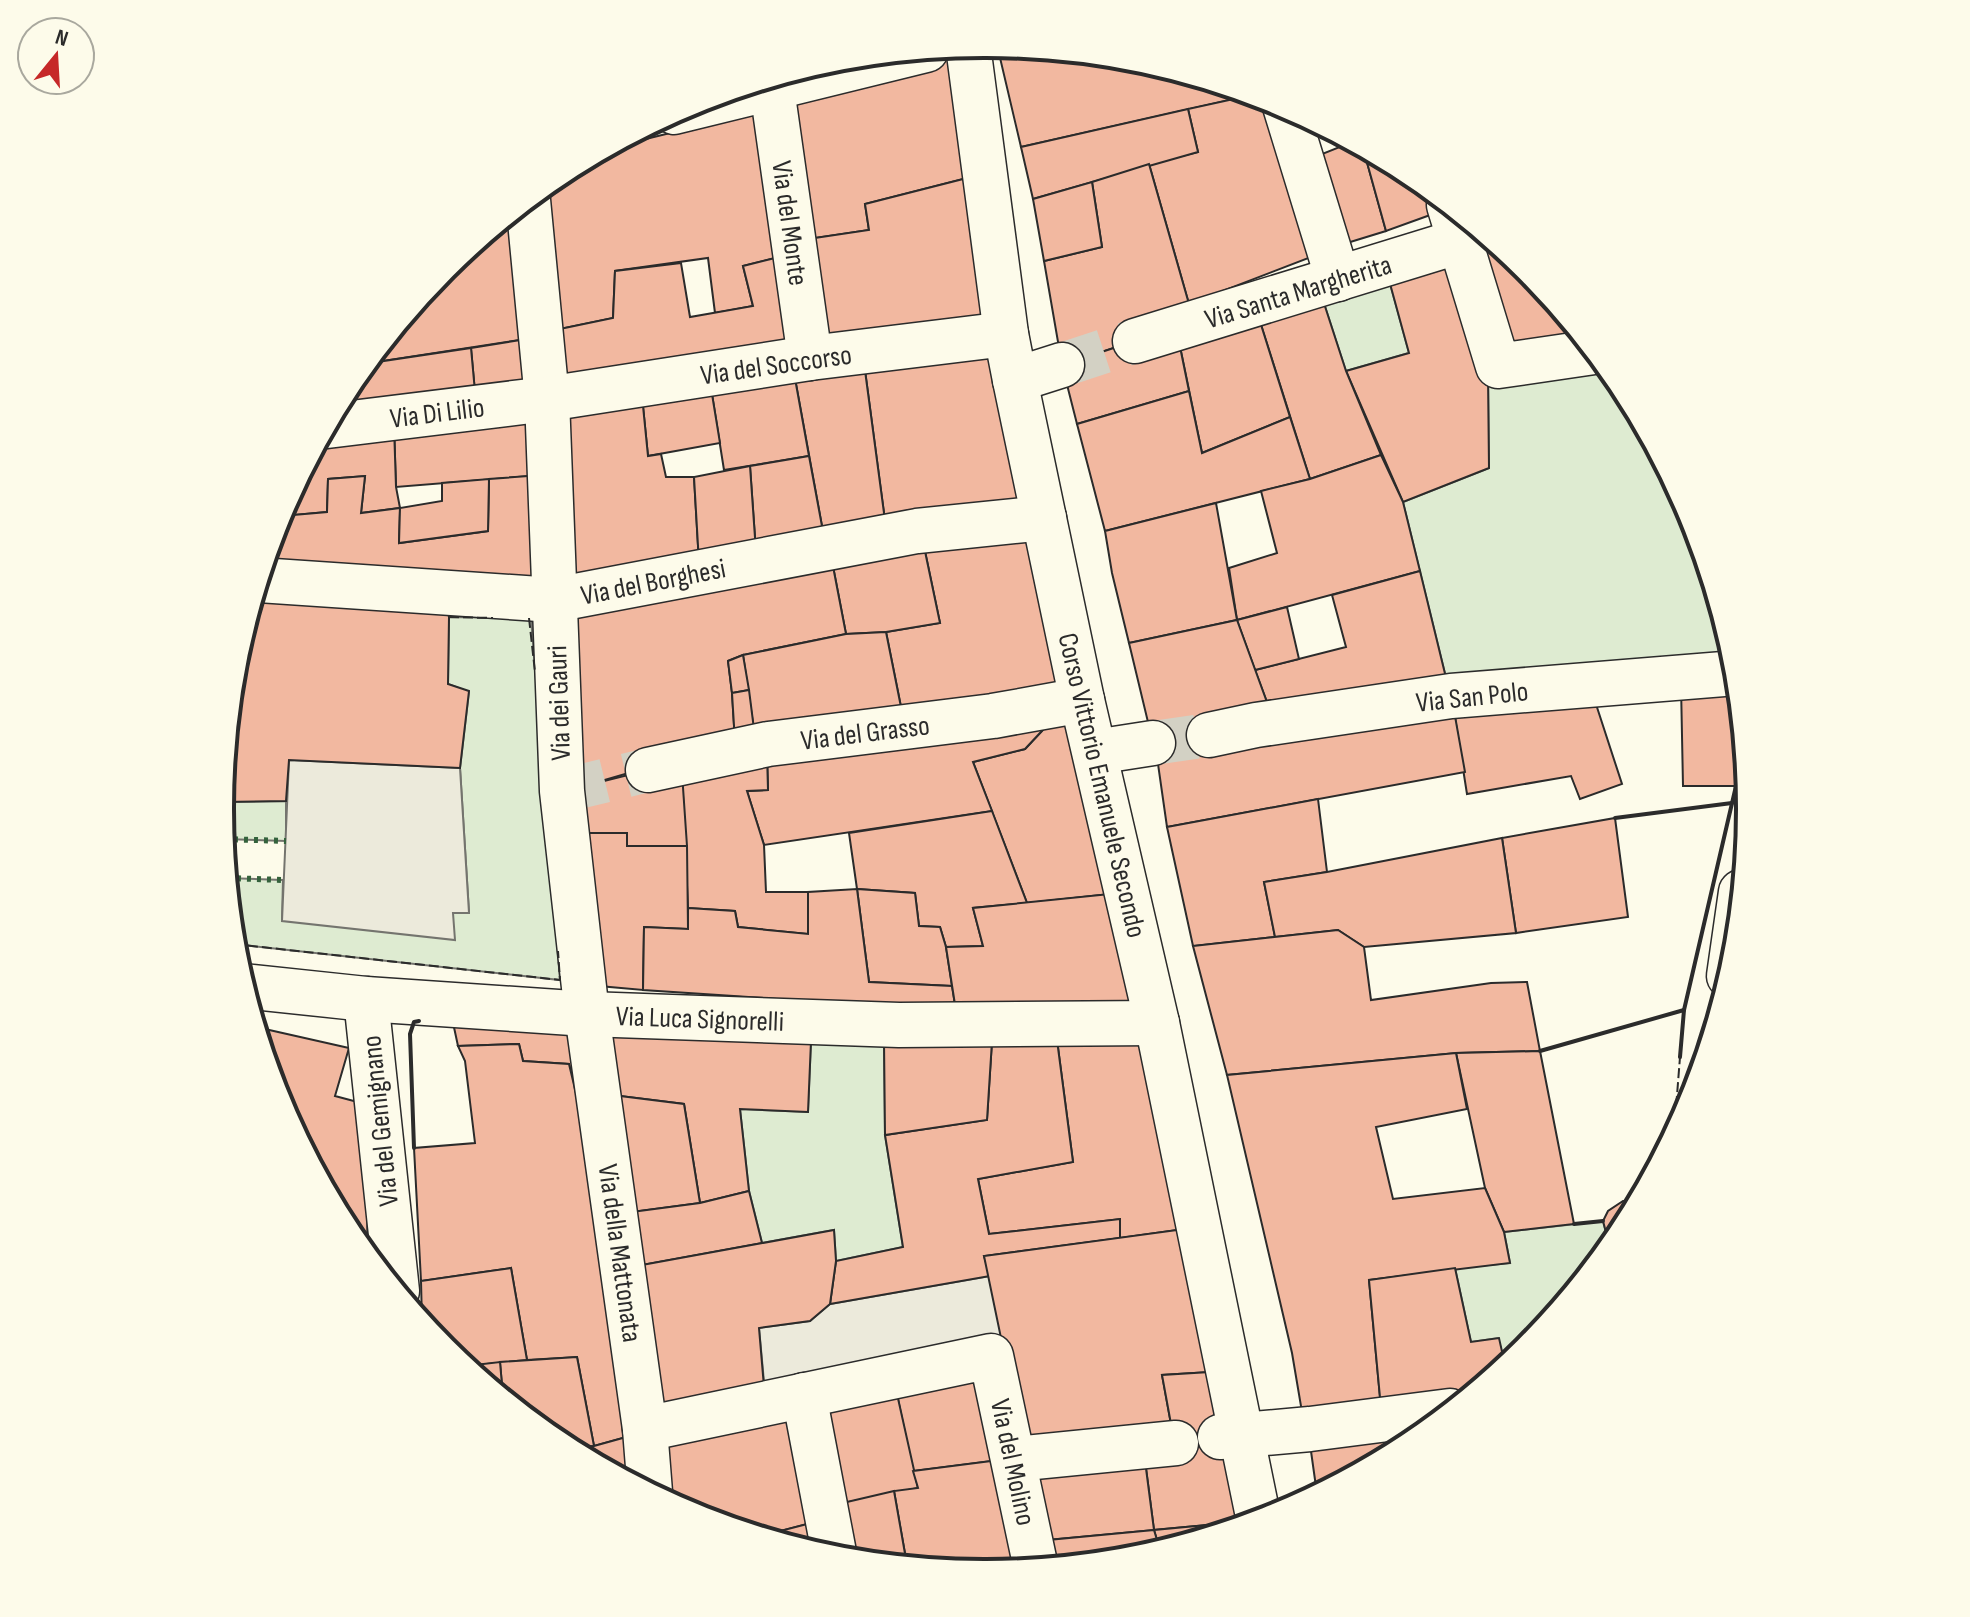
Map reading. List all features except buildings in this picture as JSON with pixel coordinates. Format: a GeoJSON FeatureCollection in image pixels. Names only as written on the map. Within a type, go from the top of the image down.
{"type":"FeatureCollection","features":[{"type":"Feature","properties":{"kind":"street","name":"Corso Vittorio Emanuele Secondo"},"geometry":{"type":"LineString","coordinates":[[970,59],[1006,334],[1015,380],[1082,700],[1157,1023],[1230,1436],[1255,1508]]}},
{"type":"Feature","properties":{"kind":"street"},"geometry":{"type":"LineString","coordinates":[[787,85],[839,72]]}},
{"type":"Feature","properties":{"kind":"street","name":"Via del Monte"},"geometry":{"type":"LineString","coordinates":[[772,90],[810,358]]}},
{"type":"Feature","properties":{"kind":"street"},"geometry":{"type":"LineString","coordinates":[[1290,123],[1338,279]]}},
{"type":"Feature","properties":{"kind":"street","name":"Via dei Gauri"},"geometry":{"type":"LineString","coordinates":[[529,212],[547,399],[562,791],[587,1014]]}},
{"type":"Feature","properties":{"kind":"street","name":"Via Santa Margherita"},"geometry":{"type":"LineString","coordinates":[[1135,341],[1338,279],[1455,223]]}},
{"type":"Feature","properties":{"kind":"street"},"geometry":{"type":"LineString","coordinates":[[1455,224],[1498,366],[1581,354]]}},
{"type":"Feature","properties":{"kind":"street","name":"Via del Soccorso"},"geometry":{"type":"LineString","coordinates":[[547,399],[810,358],[1006,334]]}},
{"type":"Feature","properties":{"kind":"street"},"geometry":{"type":"LineString","coordinates":[[1015,380],[1062,365]]}},
{"type":"Feature","properties":{"kind":"street","name":"Via Di Lilio"},"geometry":{"type":"LineString","coordinates":[[340,424],[547,399]]}},
{"type":"Feature","properties":{"kind":"street","name":"Via del Borghesi"},"geometry":{"type":"LineString","coordinates":[[270,581],[554,600],[917,531],[1044,518]]}},
{"type":"Feature","properties":{"kind":"street","name":"Via San Polo"},"geometry":{"type":"LineString","coordinates":[[1209,735],[1451,696],[1723,674]]}},
{"type":"Feature","properties":{"kind":"street","name":"Via del Grasso"},"geometry":{"type":"LineString","coordinates":[[648,770],[768,744],[993,716],[1082,700]]}},
{"type":"Feature","properties":{"kind":"street"},"geometry":{"type":"LineString","coordinates":[[1095,752],[1153,743]]}},
{"type":"Feature","properties":{"kind":"street","name":"Via Luca Signorelli"},"geometry":{"type":"LineString","coordinates":[[256,987],[366,999],[587,1014],[899,1025],[1157,1023]]}},
{"type":"Feature","properties":{"kind":"street","name":"Via del Gemignano"},"geometry":{"type":"LineString","coordinates":[[366,999],[395,1271]]}},
{"type":"Feature","properties":{"kind":"street","name":"Via della Mattonata"},"geometry":{"type":"LineString","coordinates":[[587,1014],[645,1429],[649,1480]]}},
{"type":"Feature","properties":{"kind":"street","name":"Via del Molino"},"geometry":{"type":"LineString","coordinates":[[785,1399],[991,1356],[1034,1557]]}},
{"type":"Feature","properties":{"kind":"street"},"geometry":{"type":"LineString","coordinates":[[645,1429],[785,1399],[830,1543]]}},
{"type":"Feature","properties":{"kind":"street"},"geometry":{"type":"LineString","coordinates":[[1230,1436],[1429,1414]]}},
{"type":"Feature","properties":{"kind":"street"},"geometry":{"type":"LineString","coordinates":[[1014,1459],[1176,1443]]}},
{"type":"Feature","properties":{"kind":"green space"},"geometry":{"type":"Polygon","coordinates":[[[1386,269],[1409,353],[1346,371],[1320,291],[1386,269]]]}},
{"type":"Feature","properties":{"kind":"green space"},"geometry":{"type":"Polygon","coordinates":[[[1588,364],[1635,433],[1678,521],[1696,567],[1720,656],[1448,686],[1403,502],[1489,468],[1488,375],[1588,364]]]}},
{"type":"Feature","properties":{"kind":"green space"},"geometry":{"type":"Polygon","coordinates":[[[449,617],[531,618],[560,980],[247,945],[238,878],[283,880],[282,920],[469,912],[460,768],[469,692],[448,684],[449,617]]]}},
{"type":"Feature","properties":{"kind":"green space"},"geometry":{"type":"Polygon","coordinates":[[[286,801],[286,841],[235,839],[234,802],[286,801]]]}},
{"type":"Feature","properties":{"kind":"green space"},"geometry":{"type":"Polygon","coordinates":[[[811,1041],[884,1041],[885,1135],[903,1247],[836,1261],[834,1230],[762,1243],[749,1191],[740,1109],[808,1112],[811,1041]]]}},
{"type":"Feature","properties":{"kind":"green space"},"geometry":{"type":"Polygon","coordinates":[[[1603,1221],[1605,1230],[1549,1303],[1502,1352],[1498,1338],[1471,1342],[1455,1268],[1510,1263],[1504,1232],[1603,1221]]]}},
{"type":"Feature","properties":{"kind":"shaded area"},"geometry":{"type":"Polygon","coordinates":[[[289,760],[460,768],[469,913],[453,913],[455,940],[282,921],[289,760]]]}},
{"type":"Feature","properties":{"kind":"shaded area"},"geometry":{"type":"Polygon","coordinates":[[[990,1276],[1005,1353],[766,1403],[759,1328],[810,1321],[830,1304],[990,1276]]]}},
{"type":"Feature","properties":{"kind":"tunnel"},"geometry":{"type":"LineString","coordinates":[[1062,365],[1135,341]]}},
{"type":"Feature","properties":{"kind":"tunnel"},"geometry":{"type":"LineString","coordinates":[[1153,743],[1209,735]]}},
{"type":"Feature","properties":{"kind":"tunnel"},"geometry":{"type":"LineString","coordinates":[[562,791],[648,770]]}},
{"type":"Feature","properties":{"kind":"hedge"},"geometry":{"type":"LineString","coordinates":[[235,839],[286,841]]}},
{"type":"Feature","properties":{"kind":"hedge"},"geometry":{"type":"LineString","coordinates":[[238,878],[283,880]]}},
{"type":"Feature","properties":{"kind":"fence"},"geometry":{"type":"LineString","coordinates":[[449,617],[493,618]]}},
{"type":"Feature","properties":{"kind":"fence"},"geometry":{"type":"LineString","coordinates":[[529,618],[535,672]]}},
{"type":"Feature","properties":{"kind":"fence"},"geometry":{"type":"LineString","coordinates":[[247,945],[560,980],[558,951]]}},
{"type":"Feature","properties":{"kind":"fence"},"geometry":{"type":"LineString","coordinates":[[1677,1099],[1680,1057]]}},
{"type":"Feature","properties":{"kind":"wall"},"geometry":{"type":"LineString","coordinates":[[1680,1057],[1684,1010],[1735,789]]}},
{"type":"Feature","properties":{"kind":"wall"},"geometry":{"type":"LineString","coordinates":[[1615,818],[1732,803]]}},
{"type":"Feature","properties":{"kind":"wall"},"geometry":{"type":"LineString","coordinates":[[1540,1051],[1684,1010]]}},
{"type":"Feature","properties":{"kind":"wall"},"geometry":{"type":"LineString","coordinates":[[414,1148],[410,1034],[414,1022],[419,1021]]}},
{"type":"Feature","properties":{"kind":"wall"},"geometry":{"type":"LineString","coordinates":[[1574,1224],[1603,1221]]}}]}
